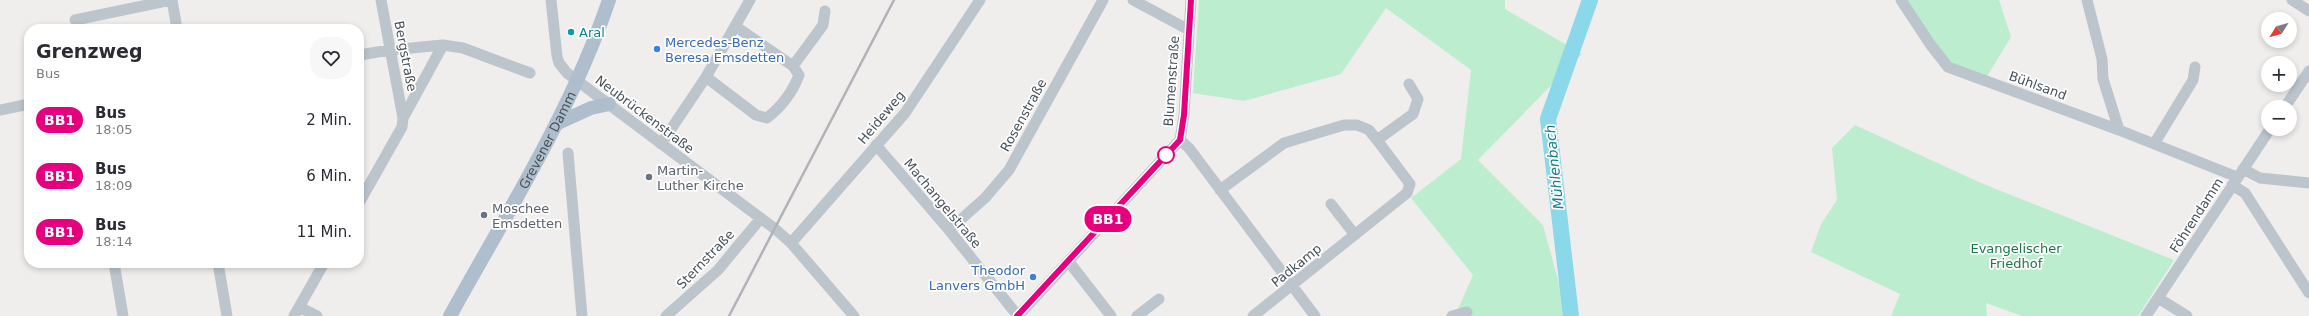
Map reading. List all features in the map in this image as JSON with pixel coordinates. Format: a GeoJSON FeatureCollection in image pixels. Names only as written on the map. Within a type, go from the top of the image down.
{"type":"FeatureCollection","features":[{"type":"Feature","properties":{"kind":"main road","name":"Grevener Damm"},"geometry":{"type":"LineString","coordinates":[[450,316],[556,124],[596,38],[610,0]]}},
{"type":"Feature","properties":{"kind":"main road"},"geometry":{"type":"LineString","coordinates":[[556,124],[591,108],[609,104]]}},
{"type":"Feature","properties":{"kind":"street"},"geometry":{"type":"LineString","coordinates":[[75,20],[172,0],[176,24]]}},
{"type":"Feature","properties":{"kind":"street","name":"Bergstraße"},"geometry":{"type":"LineString","coordinates":[[364,193],[402,127],[403,118],[381,0]]}},
{"type":"Feature","properties":{"kind":"street","name":"Neubrückenstraße"},"geometry":{"type":"LineString","coordinates":[[551,0],[559,63],[567,73],[761,218],[791,243],[854,316]]}},
{"type":"Feature","properties":{"kind":"street"},"geometry":{"type":"LineString","coordinates":[[661,144],[706,77],[750,0]]}},
{"type":"Feature","properties":{"kind":"street","name":"Heideweg"},"geometry":{"type":"LineString","coordinates":[[791,243],[905,113],[980,0]]}},
{"type":"Feature","properties":{"kind":"street","name":"Rosenstraße"},"geometry":{"type":"LineString","coordinates":[[949,230],[985,198],[1009,170],[1103,0]]}},
{"type":"Feature","properties":{"kind":"street"},"geometry":{"type":"LineString","coordinates":[[1133,0],[1189,30]]}},
{"type":"Feature","properties":{"kind":"street","name":"Blumenstraße"},"geometry":{"type":"LineString","coordinates":[[1018,316],[1180,140],[1184,115],[1191,0]]}},
{"type":"Feature","properties":{"kind":"street","name":"Bühlsand"},"geometry":{"type":"LineString","coordinates":[[1901,0],[1930,44],[1948,67],[2119,130],[2237,177],[2309,183]]}},
{"type":"Feature","properties":{"kind":"street"},"geometry":{"type":"LineString","coordinates":[[2087,0],[2102,60],[2103,79],[2119,130]]}},
{"type":"Feature","properties":{"kind":"street"},"geometry":{"type":"LineString","coordinates":[[2292,0],[2309,11]]}},
{"type":"Feature","properties":{"kind":"street"},"geometry":{"type":"LineString","coordinates":[[793,66],[823,25],[825,11]]}},
{"type":"Feature","properties":{"kind":"street"},"geometry":{"type":"LineString","coordinates":[[706,77],[756,114],[767,118],[774,112],[796,85],[800,75],[793,66],[736,26]]}},
{"type":"Feature","properties":{"kind":"street"},"geometry":{"type":"LineString","coordinates":[[364,54],[443,45],[463,48],[530,73]]}},
{"type":"Feature","properties":{"kind":"street","name":"Bergstraße"},"geometry":{"type":"LineString","coordinates":[[403,118],[443,45]]}},
{"type":"Feature","properties":{"kind":"street"},"geometry":{"type":"LineString","coordinates":[[2154,144],[2193,80],[2195,67]]}},
{"type":"Feature","properties":{"kind":"street"},"geometry":{"type":"LineString","coordinates":[[2290,100],[2309,71]]}},
{"type":"Feature","properties":{"kind":"street"},"geometry":{"type":"LineString","coordinates":[[1220,190],[1284,143],[1351,125],[1357,125],[1369,130],[1377,140],[1413,114],[1418,99],[1409,84]]}},
{"type":"Feature","properties":{"kind":"street"},"geometry":{"type":"LineString","coordinates":[[0,110],[24,105]]}},
{"type":"Feature","properties":{"kind":"street","name":"Föhrendamm"},"geometry":{"type":"LineString","coordinates":[[2146,316],[2265,136]]}},
{"type":"Feature","properties":{"kind":"street"},"geometry":{"type":"LineString","coordinates":[[1180,140],[1189,148],[1315,316]]}},
{"type":"Feature","properties":{"kind":"street","name":"Padkamp"},"geometry":{"type":"LineString","coordinates":[[1253,316],[1407,193],[1410,184],[1407,177],[1377,140]]}},
{"type":"Feature","properties":{"kind":"street","name":"Machangelstraße"},"geometry":{"type":"LineString","coordinates":[[876,145],[949,230],[1018,316]]}},
{"type":"Feature","properties":{"kind":"street"},"geometry":{"type":"LineString","coordinates":[[568,153],[582,316]]}},
{"type":"Feature","properties":{"kind":"street"},"geometry":{"type":"LineString","coordinates":[[2237,177],[2245,193],[2309,293]]}},
{"type":"Feature","properties":{"kind":"street"},"geometry":{"type":"LineString","coordinates":[[1331,204],[1355,235]]}},
{"type":"Feature","properties":{"kind":"street","name":"Sternstraße"},"geometry":{"type":"LineString","coordinates":[[666,316],[718,270],[761,218]]}},
{"type":"Feature","properties":{"kind":"street"},"geometry":{"type":"LineString","coordinates":[[1069,262],[1111,316]]}},
{"type":"Feature","properties":{"kind":"street"},"geometry":{"type":"LineString","coordinates":[[115,268],[123,316]]}},
{"type":"Feature","properties":{"kind":"street"},"geometry":{"type":"LineString","coordinates":[[219,268],[227,316]]}},
{"type":"Feature","properties":{"kind":"street"},"geometry":{"type":"LineString","coordinates":[[318,316],[297,311],[321,268]]}},
{"type":"Feature","properties":{"kind":"street"},"geometry":{"type":"LineString","coordinates":[[2158,298],[2187,316]]}},
{"type":"Feature","properties":{"kind":"street"},"geometry":{"type":"LineString","coordinates":[[1137,316],[1159,299]]}},
{"type":"Feature","properties":{"kind":"street"},"geometry":{"type":"LineString","coordinates":[[1452,316],[1467,312]]}},
{"type":"Feature","properties":{"kind":"green space"},"geometry":{"type":"Polygon","coordinates":[[[1199,0],[1505,0],[1505,9],[1582,54],[1478,160],[1543,225],[1568,316],[1455,316],[1473,275],[1411,198],[1461,159],[1471,70],[1386,8],[1341,74],[1244,101],[1193,93],[1199,0]]]}},
{"type":"Feature","properties":{"kind":"green space"},"geometry":{"type":"Polygon","coordinates":[[[1903,0],[1999,0],[2011,37],[1986,78],[1950,64],[1903,0]]]}},
{"type":"Feature","properties":{"kind":"green space","name":"Evangelischer Friedhof"},"geometry":{"type":"Polygon","coordinates":[[[1855,125],[1981,183],[2174,260],[2138,316],[2022,316],[1986,303],[1987,316],[1891,316],[1900,294],[1811,252],[1821,224],[1837,200],[1832,148],[1855,125]]]}},
{"type":"Feature","properties":{"kind":"waterway","name":"Mühlenbach"},"geometry":{"type":"LineString","coordinates":[[1571,316],[1548,119],[1590,0]]}},
{"type":"Feature","properties":{"kind":"railway"},"geometry":{"type":"LineString","coordinates":[[729,316],[894,0]]}},
{"type":"Feature","properties":{"kind":"bus line","name":"BB1"},"geometry":{"type":"LineString","coordinates":[[1017,316],[1069,262],[1180,140],[1184,115],[1191,0]]}},
{"type":"Feature","properties":{"kind":"place","name":"Aral"},"geometry":{"type":"Point","coordinates":[571,32]}},
{"type":"Feature","properties":{"kind":"place","name":"Mercedes-Benz Beresa Emsdetten"},"geometry":{"type":"Point","coordinates":[657,49]}},
{"type":"Feature","properties":{"kind":"place","name":"Martin- Luther Kirche"},"geometry":{"type":"Point","coordinates":[649,177]}},
{"type":"Feature","properties":{"kind":"place","name":"Moschee Emsdetten"},"geometry":{"type":"Point","coordinates":[484,215]}},
{"type":"Feature","properties":{"kind":"place","name":"Theodor Lanvers GmbH"},"geometry":{"type":"Point","coordinates":[1033,277]}}]}
